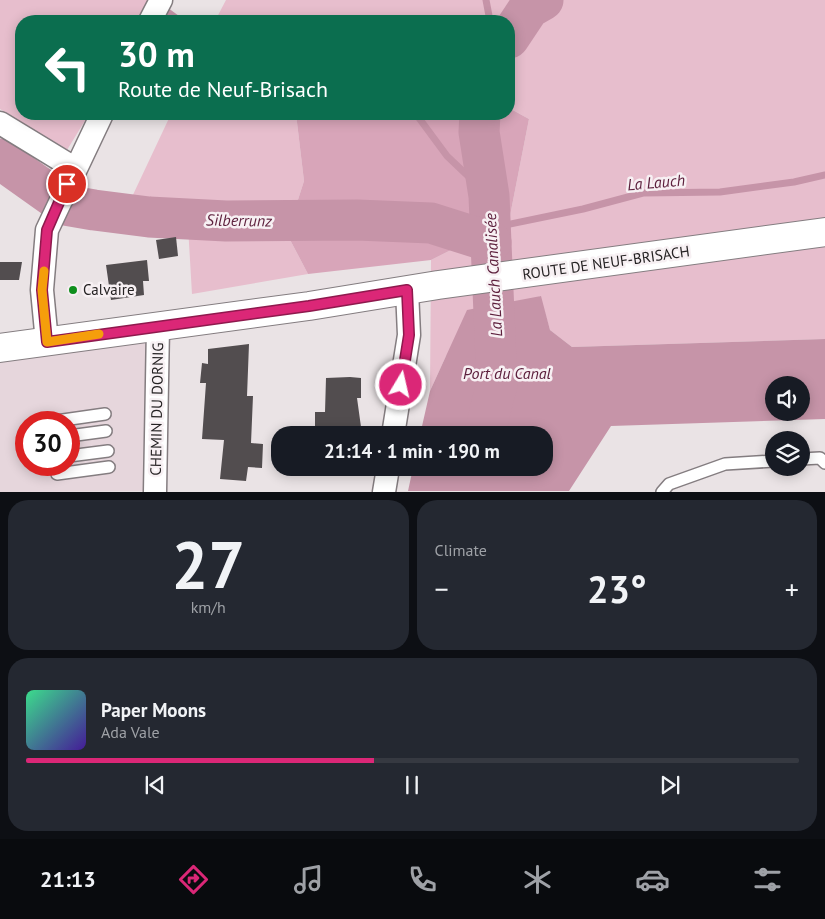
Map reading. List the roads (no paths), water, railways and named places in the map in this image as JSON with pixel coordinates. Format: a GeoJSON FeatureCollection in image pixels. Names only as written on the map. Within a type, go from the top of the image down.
{"type":"FeatureCollection","features":[{"type":"Feature","properties":{"kind":"main road","name":"ROUTE DE NEUF-BRISACH"},"geometry":{"type":"LineString","coordinates":[[0,348],[825,232]]}},
{"type":"Feature","properties":{"kind":"street"},"geometry":{"type":"LineString","coordinates":[[47,342],[42,290],[47,230],[99,120]]}},
{"type":"Feature","properties":{"kind":"street"},"geometry":{"type":"LineString","coordinates":[[0,123],[71,176]]}},
{"type":"Feature","properties":{"kind":"street"},"geometry":{"type":"LineString","coordinates":[[394,426],[409,335],[407,290]]}},
{"type":"Feature","properties":{"kind":"street","name":"CHEMIN DU DORNIG"},"geometry":{"type":"LineString","coordinates":[[155,492],[158,326]]}},
{"type":"Feature","properties":{"kind":"street"},"geometry":{"type":"LineString","coordinates":[[384,492],[387,476]]}},
{"type":"Feature","properties":{"kind":"lane"},"geometry":{"type":"LineString","coordinates":[[80,418],[105,414]]}},
{"type":"Feature","properties":{"kind":"lane"},"geometry":{"type":"LineString","coordinates":[[80,435],[106,431]]}},
{"type":"Feature","properties":{"kind":"lane"},"geometry":{"type":"LineString","coordinates":[[80,455],[108,451]]}},
{"type":"Feature","properties":{"kind":"lane"},"geometry":{"type":"LineString","coordinates":[[810,459],[820,458],[825,463]]}},
{"type":"Feature","properties":{"kind":"lane"},"geometry":{"type":"LineString","coordinates":[[662,492],[669,484],[724,464],[765,462]]}},
{"type":"Feature","properties":{"kind":"lane"},"geometry":{"type":"LineString","coordinates":[[80,471],[109,467]]}},
{"type":"Feature","properties":{"kind":"water","name":"Port du Canal"},"geometry":{"type":"Polygon","coordinates":[[[541,296],[550,330],[572,347],[825,339],[825,419],[810,419],[810,376],[765,376],[765,421],[611,426],[569,491],[408,491],[411,476],[553,476],[553,426],[422,426],[430,391],[467,310],[541,296]]]}},
{"type":"Feature","properties":{"kind":"waterway"},"geometry":{"type":"LineString","coordinates":[[486,0],[489,15]]}},
{"type":"Feature","properties":{"kind":"waterway","name":"La Lauch Canalisée"},"geometry":{"type":"LineString","coordinates":[[515,29],[529,8],[543,0]]}},
{"type":"Feature","properties":{"kind":"waterway"},"geometry":{"type":"LineString","coordinates":[[161,7],[172,15]]}},
{"type":"Feature","properties":{"kind":"waterway"},"geometry":{"type":"LineString","coordinates":[[420,120],[447,156],[489,196]]}},
{"type":"Feature","properties":{"kind":"waterway","name":"La Lauch Canalisée"},"geometry":{"type":"LineString","coordinates":[[480,120],[479,132],[489,196],[497,384],[486,426]]}},
{"type":"Feature","properties":{"kind":"waterway","name":"Silberrunz"},"geometry":{"type":"LineString","coordinates":[[0,159],[65,205],[94,210],[149,217],[226,221],[357,220],[431,223],[491,242]]}},
{"type":"Feature","properties":{"kind":"waterway","name":"La Lauch"},"geometry":{"type":"LineString","coordinates":[[491,228],[583,209],[643,193],[720,192],[794,182],[825,175]]}},
{"type":"Feature","properties":{"kind":"place","name":"Calvaire"},"geometry":{"type":"Point","coordinates":[73,290]}}]}
